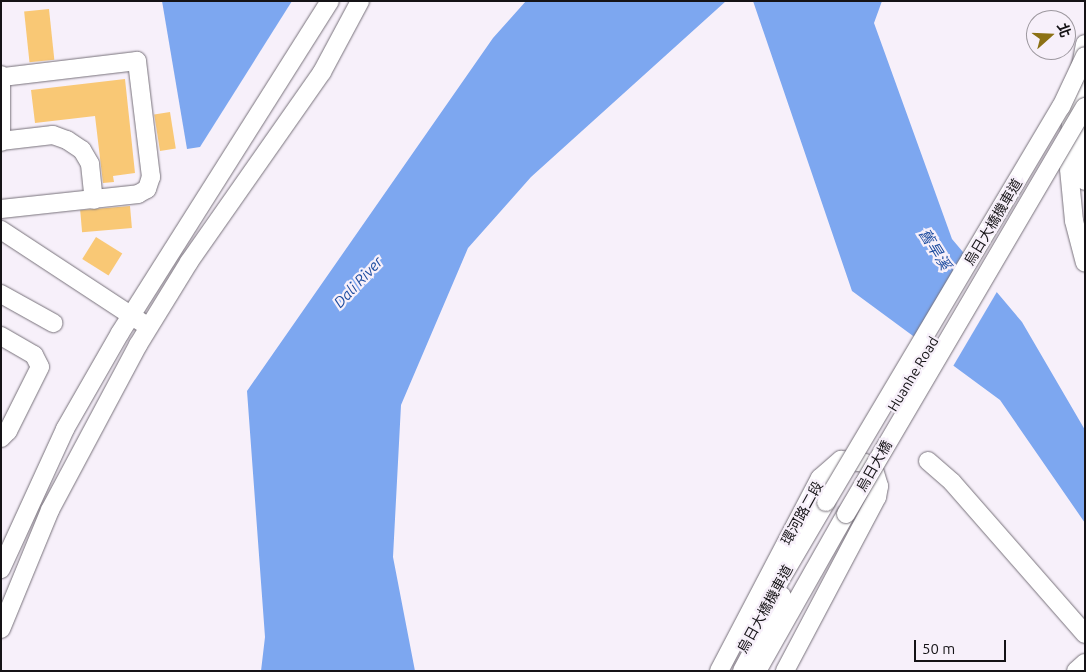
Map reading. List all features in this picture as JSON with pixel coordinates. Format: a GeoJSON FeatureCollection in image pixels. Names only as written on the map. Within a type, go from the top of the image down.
{"type":"FeatureCollection","features":[{"type":"Feature","properties":{"kind":"street"},"geometry":{"type":"LineString","coordinates":[[1,569],[65,429],[131,315],[330,1]]}},
{"type":"Feature","properties":{"kind":"street"},"geometry":{"type":"LineString","coordinates":[[1,629],[50,510],[85,439],[149,327],[189,262],[322,72],[360,1]]}},
{"type":"Feature","properties":{"kind":"street"},"geometry":{"type":"LineString","coordinates":[[1085,44],[1071,120],[1069,169],[1074,221],[1085,263]]}},
{"type":"Feature","properties":{"kind":"street","name":"烏日大橋機車道"},"geometry":{"type":"LineString","coordinates":[[768,671],[791,594],[1062,107],[1085,56]]}},
{"type":"Feature","properties":{"kind":"street"},"geometry":{"type":"LineString","coordinates":[[1,209],[94,200],[138,194],[150,184],[137,61],[2,76],[1,141],[53,135],[67,140],[86,156],[94,200]]}},
{"type":"Feature","properties":{"kind":"street","name":"Huanhe Road"},"geometry":{"type":"LineString","coordinates":[[742,671],[791,594],[1068,111],[1085,78]]}},
{"type":"Feature","properties":{"kind":"street","name":"烏日大橋"},"geometry":{"type":"LineString","coordinates":[[757,671],[791,594],[1085,107]]}},
{"type":"Feature","properties":{"kind":"street"},"geometry":{"type":"LineString","coordinates":[[1085,128],[1085,181]]}},
{"type":"Feature","properties":{"kind":"street","name":"烏日大橋機車道"},"geometry":{"type":"LineString","coordinates":[[732,671],[791,594],[1085,128]]}},
{"type":"Feature","properties":{"kind":"street"},"geometry":{"type":"LineString","coordinates":[[1,230],[149,327]]}},
{"type":"Feature","properties":{"kind":"street"},"geometry":{"type":"LineString","coordinates":[[1,294],[53,323]]}},
{"type":"Feature","properties":{"kind":"street"},"geometry":{"type":"LineString","coordinates":[[1,336],[34,355],[40,367],[8,431],[1,438]]}},
{"type":"Feature","properties":{"kind":"street","name":"環河路二段"},"geometry":{"type":"LineString","coordinates":[[719,671],[820,478],[841,460],[865,463],[875,473],[879,486],[877,497],[784,671]]}},
{"type":"Feature","properties":{"kind":"street"},"geometry":{"type":"LineString","coordinates":[[928,461],[952,482],[1085,634]]}},
{"type":"Feature","properties":{"kind":"street"},"geometry":{"type":"LineString","coordinates":[[1076,671],[1085,663]]}},
{"type":"Feature","properties":{"kind":"water"},"geometry":{"type":"Polygon","coordinates":[[[162,1],[292,1],[200,147],[187,149],[162,1]]]}},
{"type":"Feature","properties":{"kind":"water","name":"Dali River"},"geometry":{"type":"Polygon","coordinates":[[[526,1],[726,1],[531,177],[468,248],[401,405],[393,557],[415,671],[261,671],[265,637],[247,391],[493,38],[526,1]]]}},
{"type":"Feature","properties":{"kind":"water","name":"舊旱溪"},"geometry":{"type":"Polygon","coordinates":[[[753,1],[882,1],[874,23],[952,239],[1022,322],[1085,430],[1085,523],[1000,400],[852,291],[753,1]]]}},
{"type":"Feature","properties":{"kind":"pier"},"geometry":{"type":"Polygon","coordinates":[[[966,252],[998,290],[952,368],[914,340],[966,252]]]}},
{"type":"Feature","properties":{"kind":"building"},"geometry":{"type":"Polygon","coordinates":[[[49,9],[54,60],[29,62],[24,12],[49,9]]]}},
{"type":"Feature","properties":{"kind":"building"},"geometry":{"type":"Polygon","coordinates":[[[125,79],[135,173],[113,176],[114,182],[103,183],[95,116],[35,123],[31,90],[125,79]]]}},
{"type":"Feature","properties":{"kind":"building"},"geometry":{"type":"Polygon","coordinates":[[[170,112],[176,149],[160,151],[154,115],[170,112]]]}},
{"type":"Feature","properties":{"kind":"building"},"geometry":{"type":"Polygon","coordinates":[[[130,206],[132,228],[82,232],[80,210],[130,206]]]}},
{"type":"Feature","properties":{"kind":"building"},"geometry":{"type":"Polygon","coordinates":[[[96,237],[122,253],[109,275],[82,259],[96,237]]]}}]}
